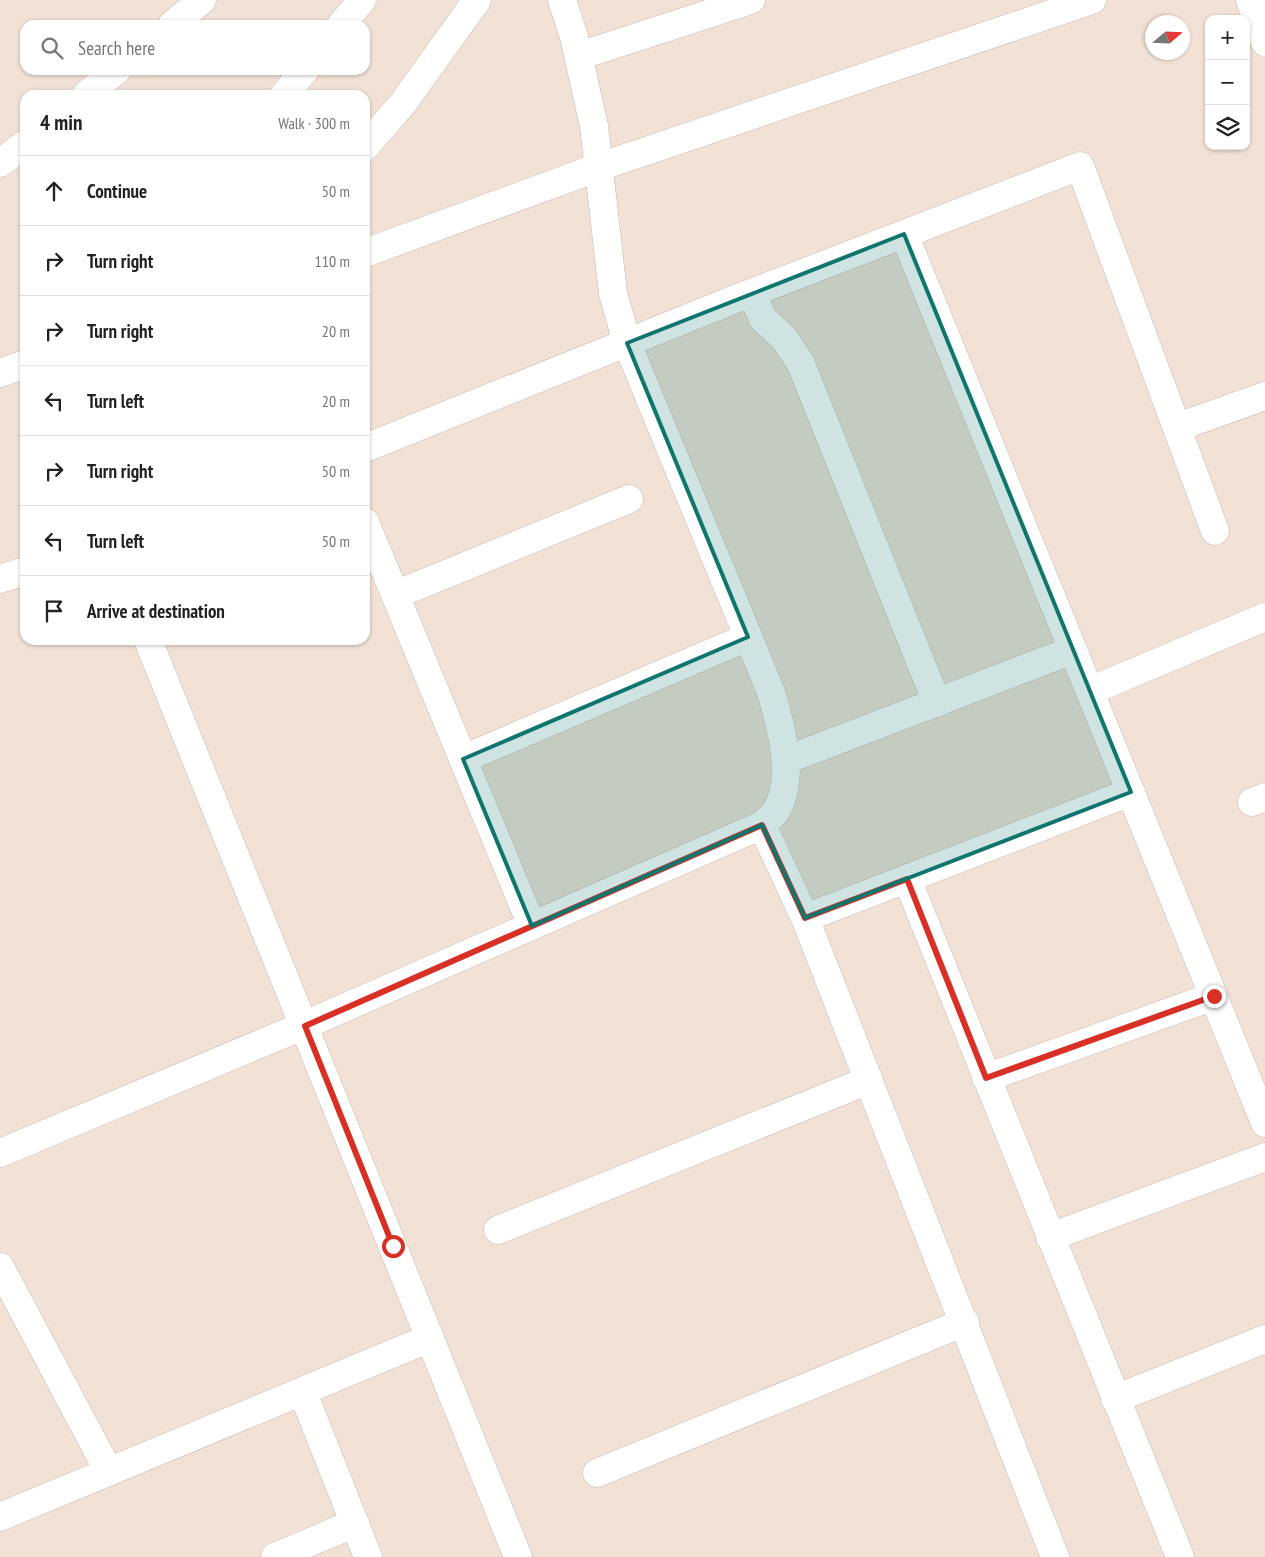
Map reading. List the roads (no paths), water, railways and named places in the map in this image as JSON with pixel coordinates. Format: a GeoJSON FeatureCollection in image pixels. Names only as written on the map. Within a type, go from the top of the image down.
{"type":"FeatureCollection","features":[{"type":"Feature","properties":{"kind":"street"},"geometry":{"type":"LineString","coordinates":[[178,20],[202,0]]}},
{"type":"Feature","properties":{"kind":"street"},"geometry":{"type":"LineString","coordinates":[[345,20],[362,0]]}},
{"type":"Feature","properties":{"kind":"street"},"geometry":{"type":"LineString","coordinates":[[370,141],[403,103],[477,0]]}},
{"type":"Feature","properties":{"kind":"street"},"geometry":{"type":"LineString","coordinates":[[0,1153],[305,1026],[762,825],[775,812],[783,794],[786,760],[782,729],[771,692],[627,343],[613,293],[594,126],[579,56],[562,0]]}},
{"type":"Feature","properties":{"kind":"street"},"geometry":{"type":"LineString","coordinates":[[579,56],[750,0]]}},
{"type":"Feature","properties":{"kind":"street"},"geometry":{"type":"LineString","coordinates":[[370,251],[598,167],[1092,0]]}},
{"type":"Feature","properties":{"kind":"street"},"geometry":{"type":"LineString","coordinates":[[1250,0],[1265,42]]}},
{"type":"Feature","properties":{"kind":"street"},"geometry":{"type":"LineString","coordinates":[[92,90],[111,75]]}},
{"type":"Feature","properties":{"kind":"street"},"geometry":{"type":"LineString","coordinates":[[288,90],[300,75]]}},
{"type":"Feature","properties":{"kind":"street"},"geometry":{"type":"LineString","coordinates":[[0,163],[20,148]]}},
{"type":"Feature","properties":{"kind":"street"},"geometry":{"type":"LineString","coordinates":[[370,446],[752,293],[1080,166],[1215,530]]}},
{"type":"Feature","properties":{"kind":"street"},"geometry":{"type":"LineString","coordinates":[[904,234],[1265,1123]]}},
{"type":"Feature","properties":{"kind":"street"},"geometry":{"type":"LineString","coordinates":[[752,293],[763,319],[784,338],[801,364],[937,703]]}},
{"type":"Feature","properties":{"kind":"street"},"geometry":{"type":"LineString","coordinates":[[0,373],[20,366]]}},
{"type":"Feature","properties":{"kind":"street"},"geometry":{"type":"LineString","coordinates":[[1178,427],[1265,396]]}},
{"type":"Feature","properties":{"kind":"street"},"geometry":{"type":"LineString","coordinates":[[395,595],[629,499]]}},
{"type":"Feature","properties":{"kind":"street"},"geometry":{"type":"LineString","coordinates":[[370,534],[532,926]]}},
{"type":"Feature","properties":{"kind":"street"},"geometry":{"type":"LineString","coordinates":[[0,579],[20,573]]}},
{"type":"Feature","properties":{"kind":"street"},"geometry":{"type":"LineString","coordinates":[[1090,691],[1265,617]]}},
{"type":"Feature","properties":{"kind":"street"},"geometry":{"type":"LineString","coordinates":[[463,759],[748,638]]}},
{"type":"Feature","properties":{"kind":"street"},"geometry":{"type":"LineString","coordinates":[[150,645],[518,1557]]}},
{"type":"Feature","properties":{"kind":"street"},"geometry":{"type":"LineString","coordinates":[[786,760],[1073,650]]}},
{"type":"Feature","properties":{"kind":"street"},"geometry":{"type":"LineString","coordinates":[[805,918],[1131,792]]}},
{"type":"Feature","properties":{"kind":"street"},"geometry":{"type":"LineString","coordinates":[[762,825],[805,918],[965,1322],[1055,1557]]}},
{"type":"Feature","properties":{"kind":"street"},"geometry":{"type":"LineString","coordinates":[[907,879],[1180,1557]]}},
{"type":"Feature","properties":{"kind":"street"},"geometry":{"type":"LineString","coordinates":[[986,1078],[1214,996]]}},
{"type":"Feature","properties":{"kind":"street"},"geometry":{"type":"LineString","coordinates":[[498,1230],[869,1080]]}},
{"type":"Feature","properties":{"kind":"street"},"geometry":{"type":"LineString","coordinates":[[1050,1237],[1265,1157]]}},
{"type":"Feature","properties":{"kind":"street"},"geometry":{"type":"LineString","coordinates":[[0,1266],[109,1472]]}},
{"type":"Feature","properties":{"kind":"street"},"geometry":{"type":"LineString","coordinates":[[597,1473],[965,1322]]}},
{"type":"Feature","properties":{"kind":"street"},"geometry":{"type":"LineString","coordinates":[[0,1517],[430,1338]]}},
{"type":"Feature","properties":{"kind":"street"},"geometry":{"type":"LineString","coordinates":[[1115,1399],[1265,1339]]}},
{"type":"Feature","properties":{"kind":"street"},"geometry":{"type":"LineString","coordinates":[[303,1392],[368,1557]]}},
{"type":"Feature","properties":{"kind":"street"},"geometry":{"type":"LineString","coordinates":[[275,1557],[355,1523]]}}]}
